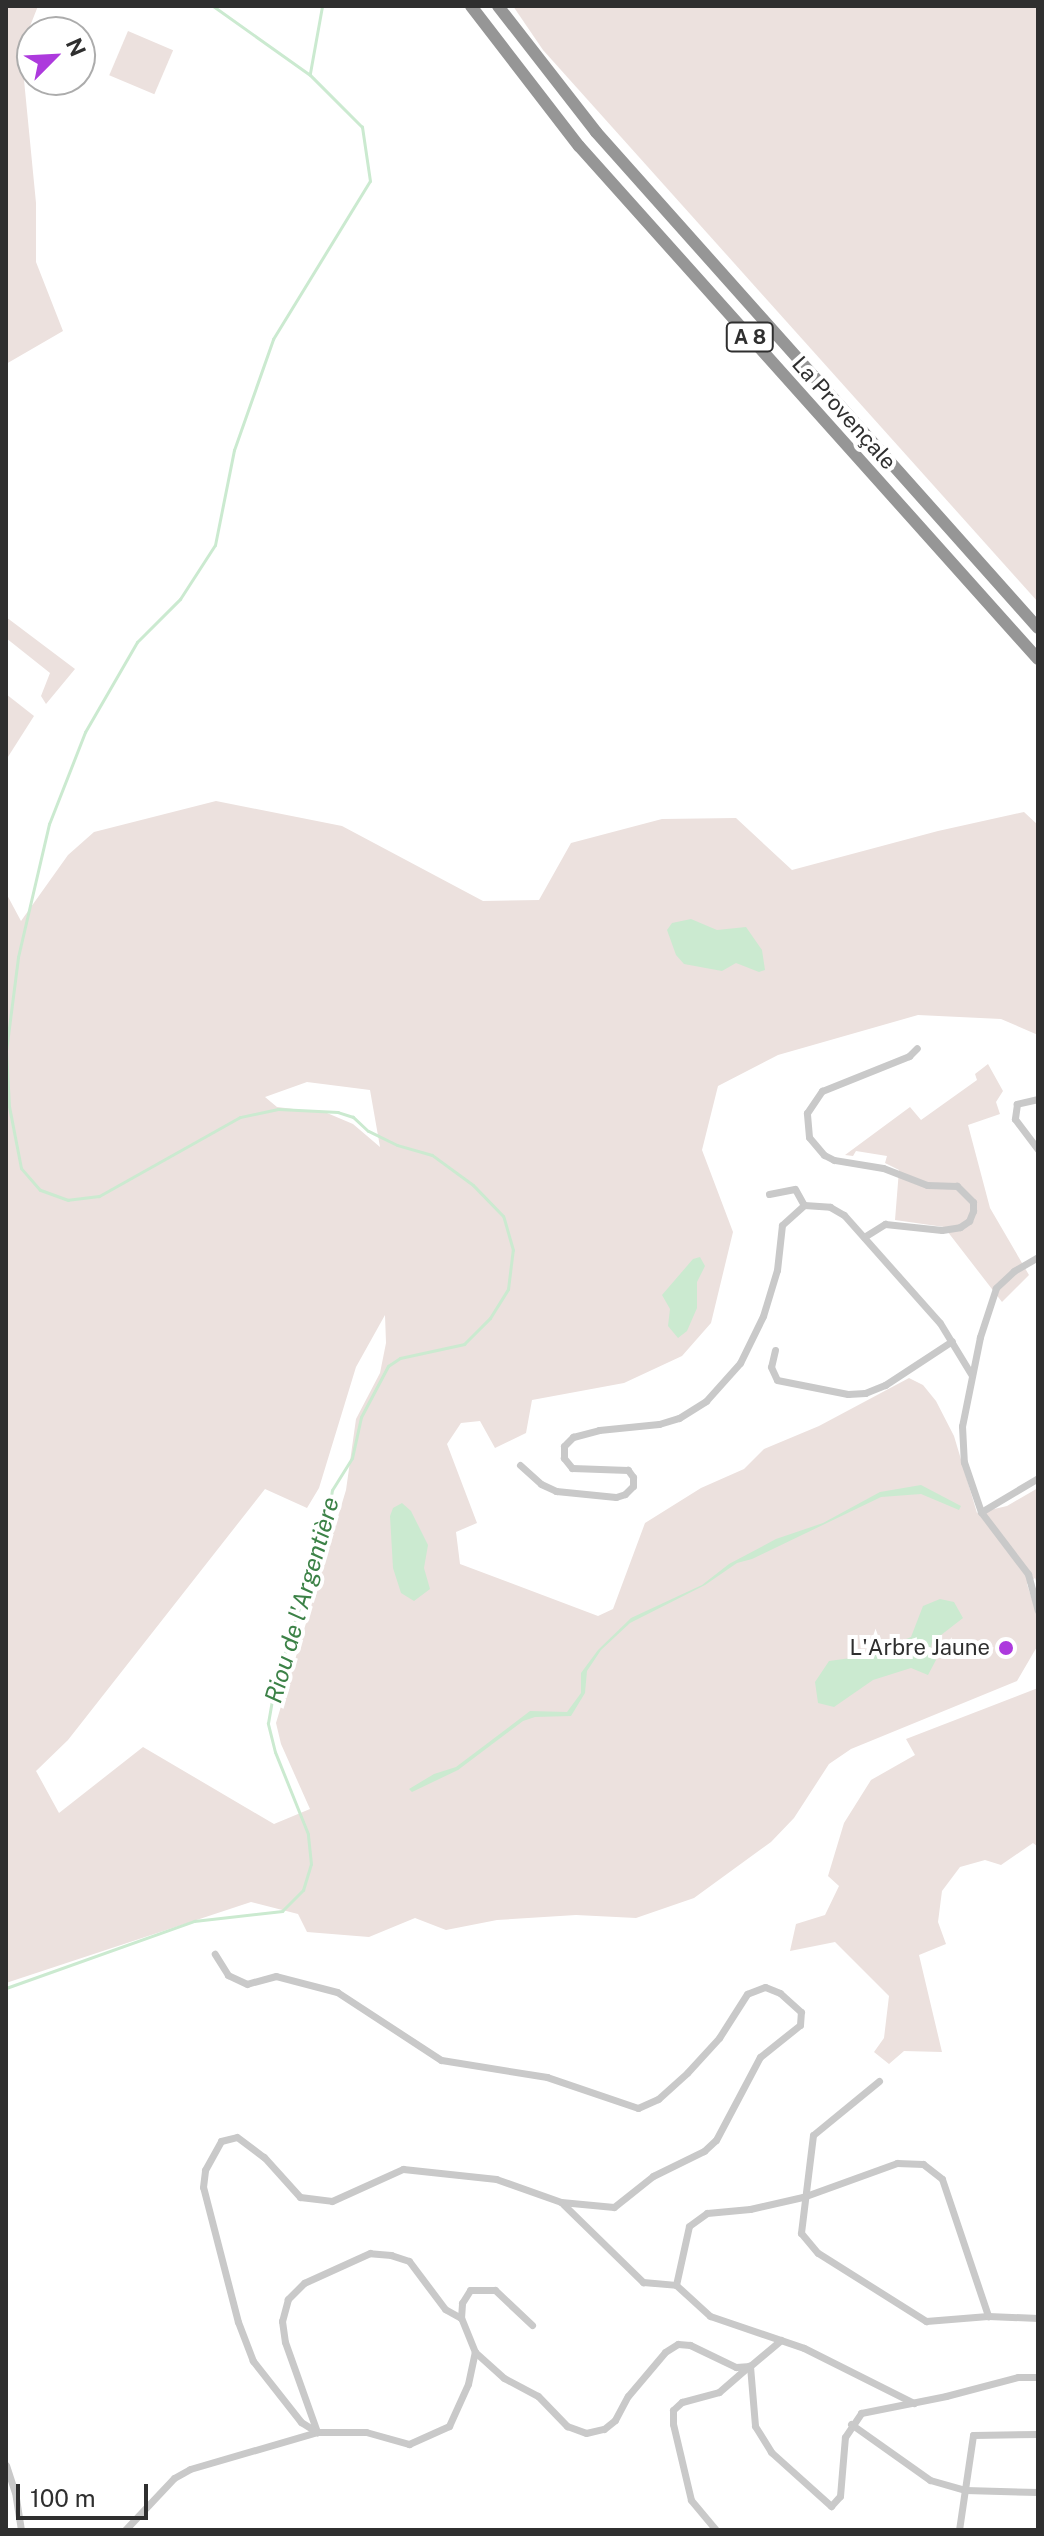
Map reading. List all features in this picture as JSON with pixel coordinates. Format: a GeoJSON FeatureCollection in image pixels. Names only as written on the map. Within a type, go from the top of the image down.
{"type":"FeatureCollection","features":[{"type":"Feature","properties":{"kind":"highway","name":"La Provençale"},"geometry":{"type":"LineString","coordinates":[[471,6],[579,146],[1038,659]]}},
{"type":"Feature","properties":{"kind":"highway","name":"La Provençale"},"geometry":{"type":"LineString","coordinates":[[498,6],[596,132],[1038,628]]}},
{"type":"Feature","properties":{"kind":"street"},"geometry":{"type":"LineString","coordinates":[[864,1237],[885,1224],[942,1230],[960,1227],[969,1221],[973,1211],[968,1193],[957,1186],[927,1185],[883,1168],[834,1160],[824,1155],[809,1137],[807,1113],[822,1091],[909,1056],[917,1048]]}},
{"type":"Feature","properties":{"kind":"street"},"geometry":{"type":"LineString","coordinates":[[1038,1099],[1017,1104],[1015,1119],[1038,1150]]}},
{"type":"Feature","properties":{"kind":"street"},"geometry":{"type":"LineString","coordinates":[[769,1194],[795,1189],[801,1194],[804,1205]]}},
{"type":"Feature","properties":{"kind":"street"},"geometry":{"type":"LineString","coordinates":[[520,1465],[541,1484],[556,1491],[616,1497],[625,1494],[633,1486],[633,1477],[628,1470],[572,1468],[564,1458],[564,1446],[573,1437],[599,1430],[659,1424],[679,1418],[706,1401],[740,1363],[763,1316],[777,1270],[782,1225],[804,1205],[830,1207],[844,1215],[952,1341],[971,1374]]}},
{"type":"Feature","properties":{"kind":"street"},"geometry":{"type":"LineString","coordinates":[[1038,1257],[1014,1271],[996,1288],[971,1374],[962,1426],[964,1462],[981,1512],[1028,1574],[1038,1611]]}},
{"type":"Feature","properties":{"kind":"street"},"geometry":{"type":"LineString","coordinates":[[775,1350],[771,1367],[777,1380],[848,1394],[865,1393],[885,1385],[952,1341]]}},
{"type":"Feature","properties":{"kind":"street"},"geometry":{"type":"LineString","coordinates":[[981,1512],[1038,1478]]}},
{"type":"Feature","properties":{"kind":"street"},"geometry":{"type":"LineString","coordinates":[[215,1954],[228,1975],[247,1984],[276,1976],[337,1992],[441,2060],[547,2077],[638,2108],[658,2099],[687,2073],[719,2038],[747,1994],[765,1987],[780,1993],[801,2012],[800,2025],[760,2057],[716,2140],[704,2151],[653,2176],[614,2207],[561,2202],[496,2179],[403,2169],[332,2201],[300,2197],[264,2157],[237,2137],[221,2141],[208,2162],[203,2187],[238,2322],[253,2361],[301,2422],[317,2432]]}},
{"type":"Feature","properties":{"kind":"street"},"geometry":{"type":"LineString","coordinates":[[879,2081],[813,2135],[801,2233],[818,2253],[926,2321],[988,2316],[1038,2318]]}},
{"type":"Feature","properties":{"kind":"street"},"geometry":{"type":"LineString","coordinates":[[676,2285],[689,2226],[707,2213],[750,2209],[803,2197],[897,2163],[923,2164],[942,2179],[988,2316]]}},
{"type":"Feature","properties":{"kind":"street"},"geometry":{"type":"LineString","coordinates":[[561,2202],[643,2282],[676,2285],[710,2316],[781,2340],[914,2403]]}},
{"type":"Feature","properties":{"kind":"street"},"geometry":{"type":"LineString","coordinates":[[317,2432],[285,2342],[282,2321],[288,2299],[304,2283],[370,2253],[391,2255],[409,2261],[445,2309],[461,2318]]}},
{"type":"Feature","properties":{"kind":"street"},"geometry":{"type":"LineString","coordinates":[[532,2325],[495,2290],[470,2290],[462,2303],[461,2318],[475,2352],[504,2378],[538,2396],[567,2426],[586,2433],[604,2429],[615,2420],[628,2396],[665,2352],[678,2344],[690,2345],[736,2367],[750,2366]]}},
{"type":"Feature","properties":{"kind":"street"},"geometry":{"type":"LineString","coordinates":[[716,2530],[691,2500],[673,2424],[673,2410],[682,2402],[719,2392],[781,2340]]}},
{"type":"Feature","properties":{"kind":"street"},"geometry":{"type":"LineString","coordinates":[[125,2530],[174,2478],[190,2469],[317,2432],[366,2432],[409,2444],[449,2426],[468,2384],[475,2352]]}},
{"type":"Feature","properties":{"kind":"street"},"geometry":{"type":"LineString","coordinates":[[750,2366],[755,2426],[771,2452],[831,2506],[840,2496],[845,2437],[861,2413],[1018,2377],[1038,2377]]}},
{"type":"Feature","properties":{"kind":"street"},"geometry":{"type":"LineString","coordinates":[[851,2424],[930,2480],[965,2490],[1038,2492]]}},
{"type":"Feature","properties":{"kind":"street"},"geometry":{"type":"LineString","coordinates":[[959,2530],[973,2435],[1038,2434]]}},
{"type":"Feature","properties":{"kind":"street"},"geometry":{"type":"LineString","coordinates":[[6,2465],[15,2492],[21,2530]]}},
{"type":"Feature","properties":{"kind":"shaded area"},"geometry":{"type":"Polygon","coordinates":[[[6,6],[38,6],[34,16],[16,16],[16,96],[26,96],[36,203],[36,262],[63,331],[6,364],[6,6]]]}},
{"type":"Feature","properties":{"kind":"shaded area"},"geometry":{"type":"Polygon","coordinates":[[[513,6],[1038,6],[1038,602],[543,50],[513,6]]]}},
{"type":"Feature","properties":{"kind":"shaded area"},"geometry":{"type":"Polygon","coordinates":[[[128,31],[173,50],[154,94],[109,75],[128,31]]]}},
{"type":"Feature","properties":{"kind":"shaded area"},"geometry":{"type":"Polygon","coordinates":[[[6,617],[75,669],[46,704],[41,696],[50,673],[6,638],[6,617]]]}},
{"type":"Feature","properties":{"kind":"shaded area"},"geometry":{"type":"Polygon","coordinates":[[[6,694],[34,716],[6,760],[6,694]]]}},
{"type":"Feature","properties":{"kind":"shaded area"},"geometry":{"type":"Polygon","coordinates":[[[216,801],[342,826],[483,901],[539,900],[571,843],[662,819],[736,818],[792,870],[938,831],[1024,812],[1038,825],[1038,1035],[1001,1019],[918,1015],[778,1055],[718,1086],[702,1150],[733,1232],[711,1323],[682,1356],[624,1383],[532,1400],[526,1433],[495,1448],[480,1421],[461,1423],[447,1444],[477,1523],[456,1532],[460,1564],[598,1616],[613,1609],[645,1523],[701,1488],[744,1469],[764,1449],[819,1426],[909,1378],[923,1385],[936,1401],[954,1436],[977,1513],[1007,1506],[1038,1488],[1038,1587],[1035,1578],[1027,1584],[1038,1618],[1038,1645],[1017,1681],[851,1749],[829,1764],[794,1818],[771,1842],[694,1898],[636,1918],[576,1915],[497,1920],[446,1930],[415,1918],[369,1937],[307,1932],[298,1914],[251,1902],[6,1983],[6,893],[21,921],[68,855],[94,832],[216,801]],[[307,1082],[265,1097],[277,1107],[327,1113],[353,1124],[380,1147],[370,1090],[307,1082]],[[385,1315],[356,1367],[319,1488],[307,1508],[265,1489],[68,1740],[36,1771],[59,1813],[143,1747],[274,1824],[310,1809],[281,1744],[276,1723],[346,1490],[356,1419],[380,1373],[386,1343],[385,1315]]]}},
{"type":"Feature","properties":{"kind":"shaded area"},"geometry":{"type":"Polygon","coordinates":[[[691,919],[717,930],[746,927],[762,950],[765,970],[759,972],[736,963],[722,971],[684,964],[676,955],[667,930],[672,923],[691,919]]]}},
{"type":"Feature","properties":{"kind":"shaded area"},"geometry":{"type":"Polygon","coordinates":[[[988,1064],[1003,1091],[996,1102],[1000,1114],[968,1125],[990,1208],[1029,1275],[1002,1302],[944,1227],[895,1220],[899,1170],[885,1163],[887,1156],[856,1151],[853,1156],[845,1155],[910,1107],[921,1120],[977,1080],[975,1074],[988,1064]]]}},
{"type":"Feature","properties":{"kind":"shaded area"},"geometry":{"type":"Polygon","coordinates":[[[700,1257],[705,1266],[697,1282],[697,1308],[687,1331],[678,1338],[668,1326],[670,1309],[662,1295],[693,1259],[700,1257]]]}},
{"type":"Feature","properties":{"kind":"shaded area"},"geometry":{"type":"Polygon","coordinates":[[[921,1485],[961,1506],[959,1510],[921,1494],[881,1497],[752,1559],[737,1563],[705,1585],[630,1623],[601,1650],[587,1671],[585,1693],[571,1716],[535,1717],[523,1721],[458,1770],[412,1792],[409,1789],[434,1774],[456,1767],[530,1711],[567,1712],[581,1693],[581,1673],[598,1650],[631,1618],[702,1585],[729,1564],[776,1539],[823,1523],[880,1492],[921,1485]]]}},
{"type":"Feature","properties":{"kind":"shaded area"},"geometry":{"type":"Polygon","coordinates":[[[402,1503],[411,1511],[428,1545],[424,1568],[430,1589],[414,1601],[401,1593],[393,1568],[390,1516],[393,1508],[402,1503]]]}},
{"type":"Feature","properties":{"kind":"shaded area"},"geometry":{"type":"Polygon","coordinates":[[[940,1599],[954,1602],[963,1618],[932,1642],[930,1651],[936,1660],[928,1675],[911,1668],[873,1680],[834,1707],[818,1703],[815,1682],[829,1661],[887,1653],[892,1645],[911,1637],[923,1606],[940,1599]]]}},
{"type":"Feature","properties":{"kind":"shaded area"},"geometry":{"type":"Polygon","coordinates":[[[1038,1688],[1038,1847],[1033,1843],[1001,1865],[985,1860],[960,1867],[942,1891],[938,1922],[946,1944],[919,1955],[942,2052],[904,2051],[889,2064],[874,2052],[884,2038],[889,1996],[835,1942],[790,1951],[796,1924],[825,1915],[839,1886],[828,1876],[844,1823],[871,1780],[915,1755],[906,1739],[1038,1688]]]}},
{"type":"Feature","properties":{"kind":"waterway","name":"Riou de l'Argentière"},"geometry":{"type":"LineString","coordinates":[[6,1988],[194,1921],[282,1911],[303,1890],[311,1864],[308,1834],[275,1752],[268,1723],[275,1683],[328,1518],[332,1490],[352,1458],[361,1417],[388,1366],[400,1358],[464,1344],[490,1318],[508,1289],[513,1250],[503,1216],[473,1185],[432,1155],[397,1145],[368,1131],[353,1117],[338,1112],[278,1109],[240,1117],[99,1196],[68,1200],[40,1190],[21,1168],[9,1106],[6,1051],[18,957],[49,824],[85,732],[137,642],[180,599],[215,545],[234,450],[273,339],[370,181],[362,127],[310,75],[213,6]]}},
{"type":"Feature","properties":{"kind":"waterway"},"geometry":{"type":"LineString","coordinates":[[310,73],[322,6]]}},
{"type":"Feature","properties":{"kind":"place","name":"L'Arbre Jaune"},"geometry":{"type":"Point","coordinates":[1006,1648]}}]}
